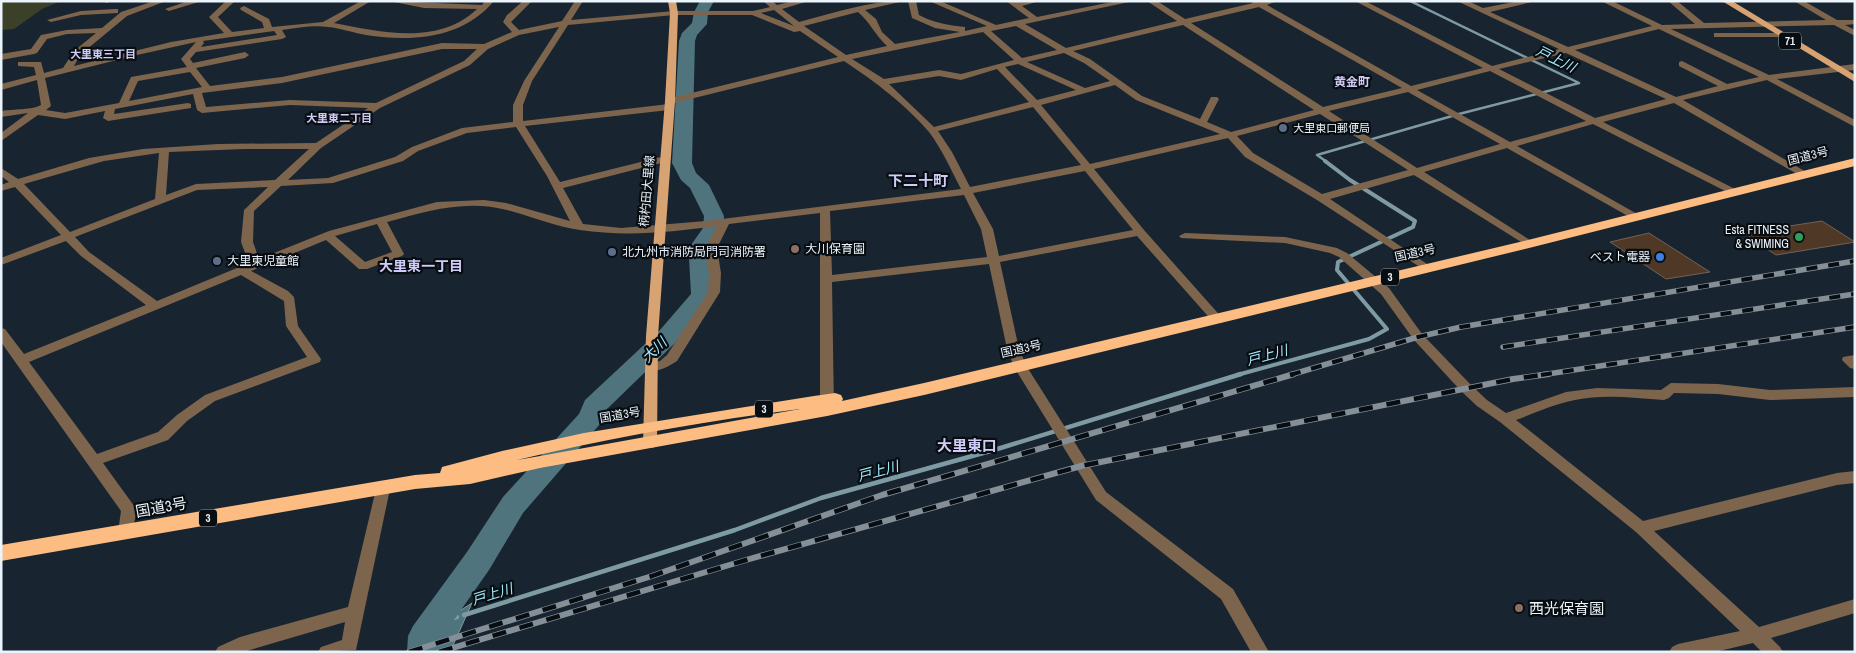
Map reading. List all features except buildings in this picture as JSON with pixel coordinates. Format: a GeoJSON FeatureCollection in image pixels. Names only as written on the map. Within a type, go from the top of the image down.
{"type":"FeatureCollection","features":[{"type":"Feature","properties":{"kind":"highway","name":"国道3号"},"geometry":{"type":"LineString","coordinates":[[1,553],[415,482],[470,477],[540,462],[592,454],[649,436],[924,389],[1218,320],[1855,162]]}},
{"type":"Feature","properties":{"kind":"highway","name":"国道3号"},"geometry":{"type":"LineString","coordinates":[[415,482],[491,460],[562,443],[605,435],[649,436]]}},
{"type":"Feature","properties":{"kind":"main road","name":"柄杓田大里線"},"geometry":{"type":"LineString","coordinates":[[649,436],[652,336],[674,13],[672,1]]}},
{"type":"Feature","properties":{"kind":"main road","name":"71"},"geometry":{"type":"LineString","coordinates":[[1726,1],[1855,79]]}},
{"type":"Feature","properties":{"kind":"street"},"geometry":{"type":"LineString","coordinates":[[107,1],[115,11]]}},
{"type":"Feature","properties":{"kind":"street"},"geometry":{"type":"LineString","coordinates":[[66,70],[76,53],[124,14],[162,1]]}},
{"type":"Feature","properties":{"kind":"street"},"geometry":{"type":"LineString","coordinates":[[169,9],[198,1]]}},
{"type":"Feature","properties":{"kind":"street"},"geometry":{"type":"LineString","coordinates":[[229,33],[213,17],[231,1]]}},
{"type":"Feature","properties":{"kind":"street"},"geometry":{"type":"LineString","coordinates":[[324,24],[367,1]]}},
{"type":"Feature","properties":{"kind":"street"},"geometry":{"type":"LineString","coordinates":[[393,1],[424,6],[488,4]]}},
{"type":"Feature","properties":{"kind":"street"},"geometry":{"type":"LineString","coordinates":[[517,33],[507,22],[510,16],[528,1]]}},
{"type":"Feature","properties":{"kind":"street"},"geometry":{"type":"LineString","coordinates":[[579,1],[528,81],[518,105],[518,124],[558,186],[579,227]]}},
{"type":"Feature","properties":{"kind":"street"},"geometry":{"type":"LineString","coordinates":[[767,1],[798,25],[882,82],[932,130],[947,152],[987,229],[1013,349],[1021,367],[1101,496],[1227,594],[1260,652]]}},
{"type":"Feature","properties":{"kind":"street"},"geometry":{"type":"LineString","coordinates":[[255,264],[247,242],[249,210],[318,146],[377,106],[468,63],[485,47],[517,33],[565,23],[674,13],[753,13],[805,1]]}},
{"type":"Feature","properties":{"kind":"street"},"geometry":{"type":"LineString","coordinates":[[798,25],[900,1]]}},
{"type":"Feature","properties":{"kind":"street"},"geometry":{"type":"LineString","coordinates":[[912,1],[915,16],[923,21],[957,30],[1018,23],[1130,1]]}},
{"type":"Feature","properties":{"kind":"street"},"geometry":{"type":"LineString","coordinates":[[933,1],[989,27],[1021,62],[1086,91]]}},
{"type":"Feature","properties":{"kind":"street"},"geometry":{"type":"LineString","coordinates":[[1013,3],[1036,1]]}},
{"type":"Feature","properties":{"kind":"street"},"geometry":{"type":"LineString","coordinates":[[1150,1],[1529,244]]}},
{"type":"Feature","properties":{"kind":"street"},"geometry":{"type":"LineString","coordinates":[[882,82],[939,73],[961,77],[999,66],[1183,23],[1258,3],[1273,1]]}},
{"type":"Feature","properties":{"kind":"street"},"geometry":{"type":"LineString","coordinates":[[1359,1],[1733,192]]}},
{"type":"Feature","properties":{"kind":"street"},"geometry":{"type":"LineString","coordinates":[[1461,1],[1676,100],[1804,175]]}},
{"type":"Feature","properties":{"kind":"street"},"geometry":{"type":"LineString","coordinates":[[1481,11],[1532,1]]}},
{"type":"Feature","properties":{"kind":"street"},"geometry":{"type":"LineString","coordinates":[[1605,1],[1769,78],[1855,124]]}},
{"type":"Feature","properties":{"kind":"street"},"geometry":{"type":"LineString","coordinates":[[1672,1],[1701,25]]}},
{"type":"Feature","properties":{"kind":"street"},"geometry":{"type":"LineString","coordinates":[[1798,1],[1855,34]]}},
{"type":"Feature","properties":{"kind":"street"},"geometry":{"type":"LineString","coordinates":[[1013,3],[1035,19]]}},
{"type":"Feature","properties":{"kind":"street"},"geometry":{"type":"LineString","coordinates":[[1258,3],[1634,217]]}},
{"type":"Feature","properties":{"kind":"street"},"geometry":{"type":"LineString","coordinates":[[1,87],[205,37],[229,33],[324,24],[390,35],[428,35],[466,22],[480,14],[488,4]]}},
{"type":"Feature","properties":{"kind":"street"},"geometry":{"type":"LineString","coordinates":[[196,50],[282,37],[266,21],[244,8]]}},
{"type":"Feature","properties":{"kind":"street"},"geometry":{"type":"LineString","coordinates":[[859,10],[872,21],[878,33],[893,47]]}},
{"type":"Feature","properties":{"kind":"street"},"geometry":{"type":"LineString","coordinates":[[51,20],[81,13],[115,11],[124,14]]}},
{"type":"Feature","properties":{"kind":"street"},"geometry":{"type":"LineString","coordinates":[[753,13],[814,36]]}},
{"type":"Feature","properties":{"kind":"street"},"geometry":{"type":"LineString","coordinates":[[22,360],[327,236],[380,219],[437,205],[484,203],[506,206],[579,227],[621,231],[659,230],[967,191],[1088,167],[1230,135],[1320,110],[1659,27],[1855,22]]}},
{"type":"Feature","properties":{"kind":"street"},"geometry":{"type":"LineString","coordinates":[[1018,23],[1065,51],[1087,61],[1140,98],[1203,122],[1230,135],[1250,155],[1321,198],[1426,268]]}},
{"type":"Feature","properties":{"kind":"street"},"geometry":{"type":"LineString","coordinates":[[1,262],[196,187],[329,181],[399,159],[415,149],[465,130],[669,104],[846,57],[989,27]]}},
{"type":"Feature","properties":{"kind":"street"},"geometry":{"type":"LineString","coordinates":[[1,57],[34,51],[44,37],[67,32],[106,30]]}},
{"type":"Feature","properties":{"kind":"street"},"geometry":{"type":"LineString","coordinates":[[1716,35],[1780,35]]}},
{"type":"Feature","properties":{"kind":"street"},"geometry":{"type":"LineString","coordinates":[[205,37],[196,50],[185,59],[208,89]]}},
{"type":"Feature","properties":{"kind":"street"},"geometry":{"type":"LineString","coordinates":[[1,114],[27,110],[65,116],[208,89],[282,80],[442,46],[485,47]]}},
{"type":"Feature","properties":{"kind":"street"},"geometry":{"type":"LineString","coordinates":[[123,104],[134,79],[192,68],[245,55]]}},
{"type":"Feature","properties":{"kind":"street"},"geometry":{"type":"LineString","coordinates":[[1,138],[32,114],[46,106],[38,64],[21,64]]}},
{"type":"Feature","properties":{"kind":"street"},"geometry":{"type":"LineString","coordinates":[[1682,64],[1727,87]]}},
{"type":"Feature","properties":{"kind":"street"},"geometry":{"type":"LineString","coordinates":[[999,66],[1036,104],[1140,232],[1218,320]]}},
{"type":"Feature","properties":{"kind":"street"},"geometry":{"type":"LineString","coordinates":[[1321,198],[1594,121],[1727,87],[1769,78],[1855,67]]}},
{"type":"Feature","properties":{"kind":"street"},"geometry":{"type":"LineString","coordinates":[[932,130],[1118,82]]}},
{"type":"Feature","properties":{"kind":"street"},"geometry":{"type":"LineString","coordinates":[[197,91],[202,110],[276,102],[335,102],[377,106]]}},
{"type":"Feature","properties":{"kind":"street"},"geometry":{"type":"LineString","coordinates":[[1203,122],[1214,99]]}},
{"type":"Feature","properties":{"kind":"street"},"geometry":{"type":"LineString","coordinates":[[111,106],[108,118],[188,106]]}},
{"type":"Feature","properties":{"kind":"street"},"geometry":{"type":"LineString","coordinates":[[1,188],[62,168],[120,155],[164,151],[318,146]]}},
{"type":"Feature","properties":{"kind":"street"},"geometry":{"type":"LineString","coordinates":[[160,201],[164,151]]}},
{"type":"Feature","properties":{"kind":"street"},"geometry":{"type":"LineString","coordinates":[[558,186],[665,159]]}},
{"type":"Feature","properties":{"kind":"street"},"geometry":{"type":"LineString","coordinates":[[1,171],[18,183],[85,254],[156,306]]}},
{"type":"Feature","properties":{"kind":"street"},"geometry":{"type":"LineString","coordinates":[[825,208],[827,405]]}},
{"type":"Feature","properties":{"kind":"street"},"geometry":{"type":"LineString","coordinates":[[327,236],[363,267],[398,254],[380,219]]}},
{"type":"Feature","properties":{"kind":"street"},"geometry":{"type":"LineString","coordinates":[[651,367],[664,364],[672,358],[714,292],[715,273],[712,248],[724,222]]}},
{"type":"Feature","properties":{"kind":"street"},"geometry":{"type":"LineString","coordinates":[[826,279],[995,260],[1140,232]]}},
{"type":"Feature","properties":{"kind":"street"},"geometry":{"type":"LineString","coordinates":[[1185,236],[1285,240],[1333,250],[1343,255],[1385,291],[1423,343],[1477,398],[1641,528],[1774,652]]}},
{"type":"Feature","properties":{"kind":"street"},"geometry":{"type":"LineString","coordinates":[[94,461],[163,436],[182,418],[210,398],[315,359],[292,326],[290,300],[284,294],[241,270]]}},
{"type":"Feature","properties":{"kind":"street"},"geometry":{"type":"LineString","coordinates":[[1,332],[129,510],[126,532]]}},
{"type":"Feature","properties":{"kind":"street"},"geometry":{"type":"LineString","coordinates":[[1855,359],[1848,360],[1855,365]]}},
{"type":"Feature","properties":{"kind":"street"},"geometry":{"type":"LineString","coordinates":[[1505,419],[1537,406],[1575,395],[1613,392],[1664,395],[1671,388],[1718,389],[1770,395],[1855,392]]}},
{"type":"Feature","properties":{"kind":"street"},"geometry":{"type":"LineString","coordinates":[[1641,528],[1837,479],[1855,477]]}},
{"type":"Feature","properties":{"kind":"street"},"geometry":{"type":"LineString","coordinates":[[327,652],[350,645],[355,612],[383,488]]}},
{"type":"Feature","properties":{"kind":"street"},"geometry":{"type":"LineString","coordinates":[[1678,652],[1757,635],[1855,606]]}},
{"type":"Feature","properties":{"kind":"street"},"geometry":{"type":"LineString","coordinates":[[224,652],[240,645],[355,612]]}},
{"type":"Feature","properties":{"kind":"shaded area"},"geometry":{"type":"Polygon","coordinates":[[[1,1],[61,1],[42,9],[14,29],[1,30],[1,1]]]}},
{"type":"Feature","properties":{"kind":"shaded area"},"geometry":{"type":"Polygon","coordinates":[[[456,570],[443,613],[443,627],[461,610],[472,603],[450,652],[413,652],[421,631],[456,570]]]}},
{"type":"Feature","properties":{"kind":"waterway","name":"大川"},"geometry":{"type":"LineString","coordinates":[[423,652],[424,636],[478,561],[513,505],[591,417],[594,406],[668,336],[702,295],[700,258],[702,245],[713,228],[714,216],[699,185],[688,176],[682,163],[687,41],[690,33],[699,24],[701,12],[707,1]]}},
{"type":"Feature","properties":{"kind":"waterway","name":"戸上川"},"geometry":{"type":"LineString","coordinates":[[1327,162],[1317,155],[1459,114],[1579,83],[1410,1]]}},
{"type":"Feature","properties":{"kind":"waterway","name":"戸上川"},"geometry":{"type":"LineString","coordinates":[[1237,375],[1369,339],[1387,329],[1337,270],[1338,262],[1413,227],[1415,221],[1350,180],[1325,161]]}},
{"type":"Feature","properties":{"kind":"waterway","name":"戸上川"},"geometry":{"type":"LineString","coordinates":[[464,615],[735,530],[821,498],[994,450],[1241,374]]}},
{"type":"Feature","properties":{"kind":"waterway","name":"戸上川"},"geometry":{"type":"LineString","coordinates":[[440,622],[457,617]]}},
{"type":"Feature","properties":{"kind":"railway"},"geometry":{"type":"LineString","coordinates":[[1290,375],[1418,337],[1461,327],[1855,261]]}},
{"type":"Feature","properties":{"kind":"railway"},"geometry":{"type":"LineString","coordinates":[[1503,347],[1855,294]]}},
{"type":"Feature","properties":{"kind":"railway"},"geometry":{"type":"LineString","coordinates":[[1541,375],[1855,327]]}},
{"type":"Feature","properties":{"kind":"railway"},"geometry":{"type":"LineString","coordinates":[[409,652],[652,576],[882,495],[1294,374]]}},
{"type":"Feature","properties":{"kind":"railway"},"geometry":{"type":"LineString","coordinates":[[439,652],[746,560],[1081,466],[1513,379],[1549,374]]}},
{"type":"Feature","properties":{"kind":"place","name":"大里東口郵便局"},"geometry":{"type":"Point","coordinates":[1283,128]}},
{"type":"Feature","properties":{"kind":"place","name":"Esta FITNESS & SWIMING"},"geometry":{"type":"Point","coordinates":[1799,237]}},
{"type":"Feature","properties":{"kind":"place","name":"大川保育園"},"geometry":{"type":"Point","coordinates":[795,249]}},
{"type":"Feature","properties":{"kind":"place","name":"北九州市消防局門司消防署"},"geometry":{"type":"Point","coordinates":[612,252]}},
{"type":"Feature","properties":{"kind":"place","name":"ベスト電器"},"geometry":{"type":"Point","coordinates":[1660,257]}},
{"type":"Feature","properties":{"kind":"place","name":"大里東児童館"},"geometry":{"type":"Point","coordinates":[217,261]}},
{"type":"Feature","properties":{"kind":"place","name":"西光保育園"},"geometry":{"type":"Point","coordinates":[1519,608]}},
{"type":"Feature","properties":{"kind":"district","name":"大里東三丁目"},"geometry":{"type":"Point","coordinates":[103,54]}},
{"type":"Feature","properties":{"kind":"district","name":"黄金町"},"geometry":{"type":"Point","coordinates":[1352,82]}},
{"type":"Feature","properties":{"kind":"district","name":"大里東二丁目"},"geometry":{"type":"Point","coordinates":[339,118]}},
{"type":"Feature","properties":{"kind":"district","name":"下二十町"},"geometry":{"type":"Point","coordinates":[918,180]}},
{"type":"Feature","properties":{"kind":"district","name":"大里東一丁目"},"geometry":{"type":"Point","coordinates":[421,266]}},
{"type":"Feature","properties":{"kind":"district","name":"大里東口"},"geometry":{"type":"Point","coordinates":[967,445]}}]}
